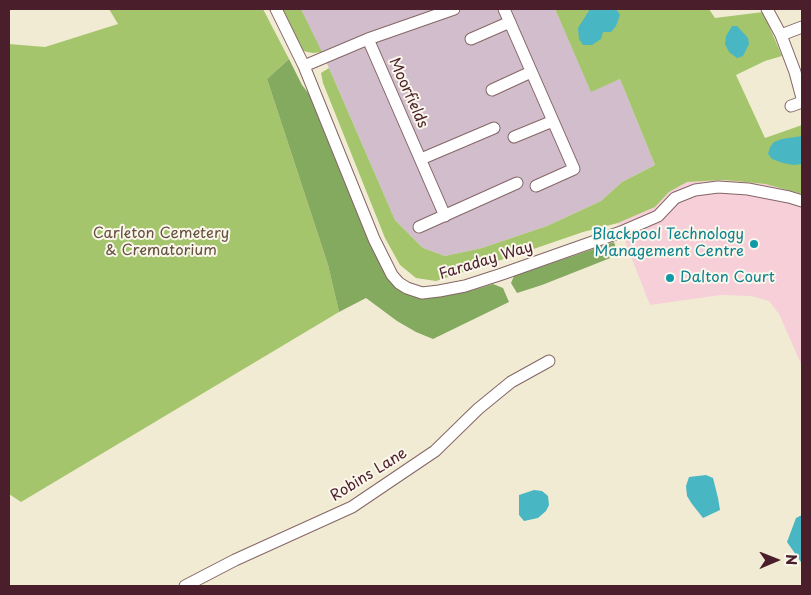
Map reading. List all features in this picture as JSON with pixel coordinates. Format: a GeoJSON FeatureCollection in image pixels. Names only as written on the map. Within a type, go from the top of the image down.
{"type":"FeatureCollection","features":[{"type":"Feature","properties":{"kind":"street","name":"Faraday Way"},"geometry":{"type":"LineString","coordinates":[[276,9],[304,66],[374,239],[390,272],[399,284],[407,288],[422,293],[439,291],[464,286],[502,274],[614,234],[658,216],[675,198],[695,190],[718,187],[748,189],[802,201]]}},
{"type":"Feature","properties":{"kind":"street"},"geometry":{"type":"LineString","coordinates":[[304,66],[368,39],[454,9]]}},
{"type":"Feature","properties":{"kind":"street"},"geometry":{"type":"LineString","coordinates":[[504,9],[574,169],[536,186]]}},
{"type":"Feature","properties":{"kind":"street"},"geometry":{"type":"LineString","coordinates":[[766,9],[781,34],[802,98]]}},
{"type":"Feature","properties":{"kind":"street"},"geometry":{"type":"LineString","coordinates":[[471,38],[510,22]]}},
{"type":"Feature","properties":{"kind":"street"},"geometry":{"type":"LineString","coordinates":[[781,34],[802,27]]}},
{"type":"Feature","properties":{"kind":"street","name":"Moorfields"},"geometry":{"type":"LineString","coordinates":[[368,39],[444,216]]}},
{"type":"Feature","properties":{"kind":"street"},"geometry":{"type":"LineString","coordinates":[[492,90],[531,72]]}},
{"type":"Feature","properties":{"kind":"street"},"geometry":{"type":"LineString","coordinates":[[514,138],[553,121]]}},
{"type":"Feature","properties":{"kind":"street"},"geometry":{"type":"LineString","coordinates":[[421,159],[494,128]]}},
{"type":"Feature","properties":{"kind":"street"},"geometry":{"type":"LineString","coordinates":[[419,227],[517,183]]}},
{"type":"Feature","properties":{"kind":"street","name":"Robins Lane"},"geometry":{"type":"LineString","coordinates":[[185,586],[235,560],[352,507],[435,451],[478,409],[511,382],[549,361]]}},
{"type":"Feature","properties":{"kind":"shaded area"},"geometry":{"type":"Polygon","coordinates":[[[301,9],[555,9],[591,91],[620,79],[655,165],[622,182],[601,201],[547,226],[482,248],[445,256],[423,248],[395,220],[329,68],[301,9]]]}},
{"type":"Feature","properties":{"kind":"shaded area"},"geometry":{"type":"Polygon","coordinates":[[[724,180],[765,184],[802,194],[802,366],[779,314],[769,301],[751,296],[721,295],[650,305],[618,223],[655,207],[669,192],[687,182],[724,180]]]}},
{"type":"Feature","properties":{"kind":"green space","name":"Carleton Cemetery & Crematorium"},"geometry":{"type":"Polygon","coordinates":[[[109,9],[263,9],[289,59],[267,79],[328,265],[339,312],[21,502],[9,494],[9,44],[45,47],[118,24],[109,9]]]}},
{"type":"Feature","properties":{"kind":"green space"},"geometry":{"type":"Polygon","coordinates":[[[281,9],[301,9],[322,52],[303,51],[281,9]]]}},
{"type":"Feature","properties":{"kind":"green space"},"geometry":{"type":"Polygon","coordinates":[[[555,9],[709,9],[715,18],[763,12],[782,56],[765,61],[736,75],[765,138],[802,125],[802,194],[765,184],[724,180],[687,182],[669,192],[655,207],[618,223],[583,232],[436,281],[416,278],[400,265],[385,238],[323,83],[321,73],[329,68],[395,220],[423,248],[445,256],[482,248],[547,226],[601,201],[622,182],[655,165],[620,79],[591,92],[555,9]]]}},
{"type":"Feature","properties":{"kind":"green space"},"geometry":{"type":"Polygon","coordinates":[[[289,59],[302,85],[320,108],[399,283],[439,291],[470,291],[493,284],[503,288],[509,302],[433,339],[397,321],[366,298],[339,312],[328,265],[267,79],[289,59]]]}},
{"type":"Feature","properties":{"kind":"green space"},"geometry":{"type":"Polygon","coordinates":[[[614,242],[618,255],[517,293],[511,283],[514,276],[614,242]]]}},
{"type":"Feature","properties":{"kind":"water"},"geometry":{"type":"Polygon","coordinates":[[[590,9],[616,9],[620,15],[616,26],[611,32],[603,32],[601,39],[592,45],[583,45],[579,39],[578,28],[590,9]]]}},
{"type":"Feature","properties":{"kind":"water"},"geometry":{"type":"Polygon","coordinates":[[[732,26],[737,26],[748,38],[749,44],[743,56],[737,58],[729,52],[725,44],[726,36],[732,26]]]}},
{"type":"Feature","properties":{"kind":"water"},"geometry":{"type":"Polygon","coordinates":[[[802,136],[802,164],[783,163],[772,159],[768,154],[774,142],[802,136]]]}},
{"type":"Feature","properties":{"kind":"water"},"geometry":{"type":"Polygon","coordinates":[[[706,475],[713,478],[720,510],[703,518],[687,496],[686,486],[689,477],[706,475]]]}},
{"type":"Feature","properties":{"kind":"water"},"geometry":{"type":"Polygon","coordinates":[[[534,490],[542,491],[548,496],[549,505],[546,511],[538,518],[524,521],[519,515],[519,495],[534,490]]]}},
{"type":"Feature","properties":{"kind":"water"},"geometry":{"type":"Polygon","coordinates":[[[802,515],[801,562],[787,542],[796,518],[802,515]]]}},
{"type":"Feature","properties":{"kind":"place","name":"Blackpool Technology Management Centre"},"geometry":{"type":"Point","coordinates":[754,244]}},
{"type":"Feature","properties":{"kind":"place","name":"Dalton Court"},"geometry":{"type":"Point","coordinates":[670,278]}}]}
